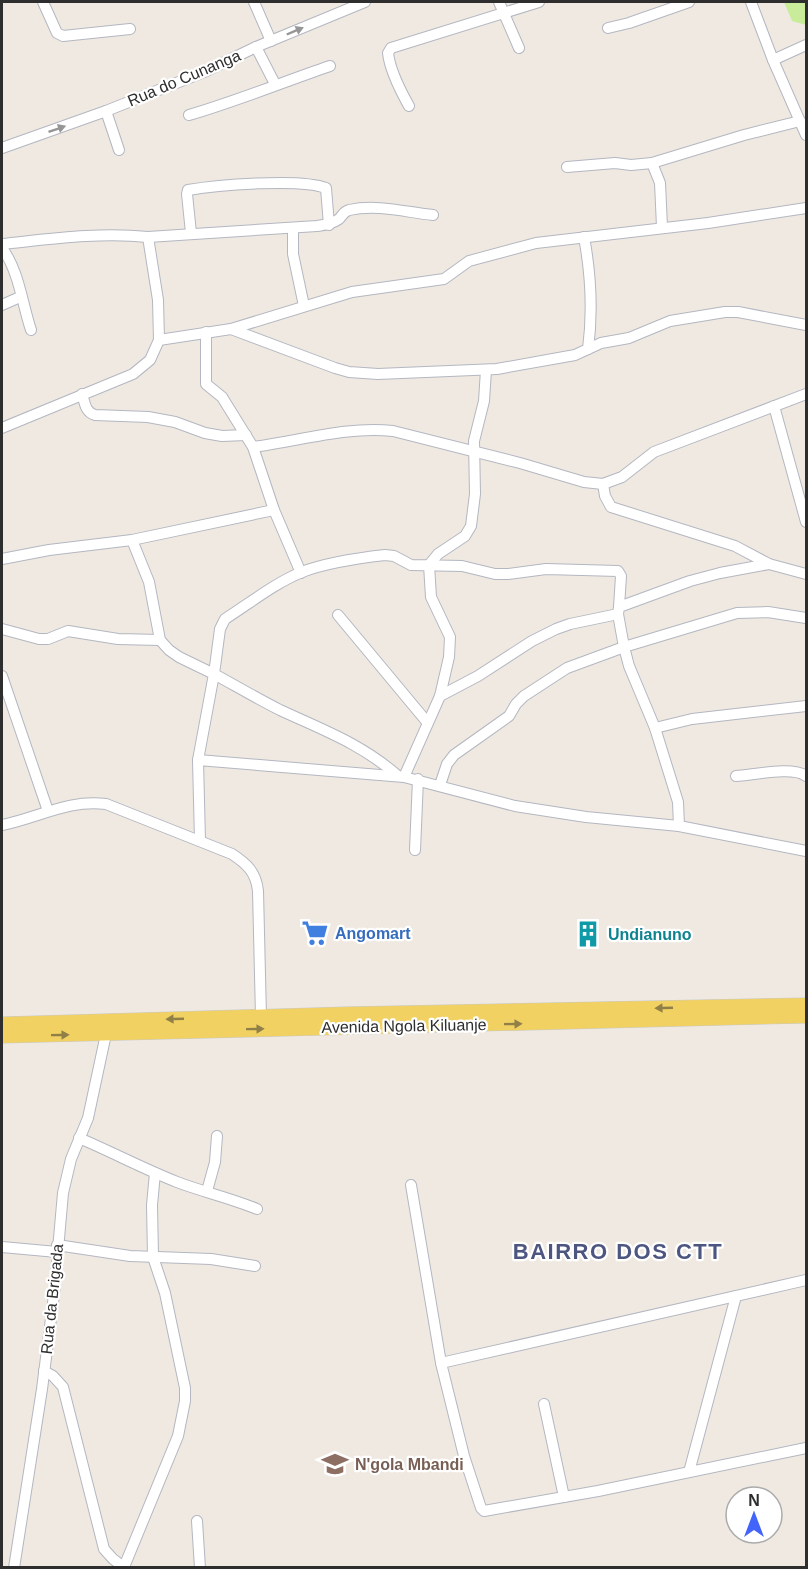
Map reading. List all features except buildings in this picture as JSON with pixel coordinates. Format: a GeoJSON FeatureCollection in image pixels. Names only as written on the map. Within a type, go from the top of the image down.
{"type":"FeatureCollection","features":[{"type":"Feature","properties":{"kind":"main road","name":"Avenida Ngola Kiluanje"},"geometry":{"type":"LineString","coordinates":[[2,1024],[807,1005]]}},
{"type":"Feature","properties":{"kind":"main road","name":"Avenida Ngola Kiluanje"},"geometry":{"type":"LineString","coordinates":[[2,1036],[807,1016]]}},
{"type":"Feature","properties":{"kind":"street"},"geometry":{"type":"LineString","coordinates":[[43,2],[57,33],[63,36],[130,29]]}},
{"type":"Feature","properties":{"kind":"street"},"geometry":{"type":"LineString","coordinates":[[254,2],[271,41]]}},
{"type":"Feature","properties":{"kind":"street","name":"Rua do Cunanga"},"geometry":{"type":"LineString","coordinates":[[2,148],[106,111],[204,72],[255,47],[365,2]]}},
{"type":"Feature","properties":{"kind":"street"},"geometry":{"type":"LineString","coordinates":[[409,106],[388,58],[391,48],[501,7],[539,2]]}},
{"type":"Feature","properties":{"kind":"street"},"geometry":{"type":"LineString","coordinates":[[608,27],[689,2]]}},
{"type":"Feature","properties":{"kind":"street"},"geometry":{"type":"LineString","coordinates":[[751,2],[773,60],[807,135]]}},
{"type":"Feature","properties":{"kind":"street"},"geometry":{"type":"LineString","coordinates":[[501,7],[519,48]]}},
{"type":"Feature","properties":{"kind":"street"},"geometry":{"type":"LineString","coordinates":[[773,60],[807,45]]}},
{"type":"Feature","properties":{"kind":"street"},"geometry":{"type":"LineString","coordinates":[[255,47],[275,84]]}},
{"type":"Feature","properties":{"kind":"street"},"geometry":{"type":"LineString","coordinates":[[189,115],[261,92],[275,84],[330,66]]}},
{"type":"Feature","properties":{"kind":"street"},"geometry":{"type":"LineString","coordinates":[[106,111],[119,150]]}},
{"type":"Feature","properties":{"kind":"street"},"geometry":{"type":"LineString","coordinates":[[567,167],[652,163],[744,135],[800,121]]}},
{"type":"Feature","properties":{"kind":"street"},"geometry":{"type":"LineString","coordinates":[[652,163],[660,183],[662,227]]}},
{"type":"Feature","properties":{"kind":"street"},"geometry":{"type":"LineString","coordinates":[[191,233],[188,190],[268,184],[313,184],[326,188],[329,225]]}},
{"type":"Feature","properties":{"kind":"street"},"geometry":{"type":"LineString","coordinates":[[31,330],[10,260],[2,246],[91,234],[148,237],[293,229],[329,225],[348,210],[389,208],[433,215]]}},
{"type":"Feature","properties":{"kind":"street"},"geometry":{"type":"LineString","coordinates":[[159,340],[231,329],[335,297],[375,288],[438,281],[469,261],[536,243],[807,208]]}},
{"type":"Feature","properties":{"kind":"street"},"geometry":{"type":"LineString","coordinates":[[293,229],[293,254],[304,306]]}},
{"type":"Feature","properties":{"kind":"street"},"geometry":{"type":"LineString","coordinates":[[2,429],[133,374],[144,366],[155,352],[159,340],[158,300],[148,237]]}},
{"type":"Feature","properties":{"kind":"street"},"geometry":{"type":"LineString","coordinates":[[584,237],[590,267],[588,349]]}},
{"type":"Feature","properties":{"kind":"street"},"geometry":{"type":"LineString","coordinates":[[2,305],[20,297]]}},
{"type":"Feature","properties":{"kind":"street"},"geometry":{"type":"LineString","coordinates":[[231,329],[350,372],[378,374],[486,370],[575,355],[601,343],[629,338],[670,321],[725,312],[738,312],[807,324]]}},
{"type":"Feature","properties":{"kind":"street"},"geometry":{"type":"LineString","coordinates":[[206,332],[206,384],[222,397],[253,447],[274,510],[302,573]]}},
{"type":"Feature","properties":{"kind":"street"},"geometry":{"type":"LineString","coordinates":[[401,777],[440,696],[449,657],[450,637],[431,597],[429,564],[438,554],[465,536],[471,526],[475,494],[475,429],[485,391],[486,370]]}},
{"type":"Feature","properties":{"kind":"street"},"geometry":{"type":"LineString","coordinates":[[82,394],[90,414],[148,417],[175,422],[204,433],[222,436],[246,435]]}},
{"type":"Feature","properties":{"kind":"street"},"geometry":{"type":"LineString","coordinates":[[253,447],[336,433],[376,429],[393,431],[530,466],[584,483],[603,484],[622,477],[654,452],[807,394]]}},
{"type":"Feature","properties":{"kind":"street"},"geometry":{"type":"LineString","coordinates":[[774,406],[807,522]]}},
{"type":"Feature","properties":{"kind":"street"},"geometry":{"type":"LineString","coordinates":[[603,484],[605,496],[611,507],[735,546],[769,564],[807,574]]}},
{"type":"Feature","properties":{"kind":"street"},"geometry":{"type":"LineString","coordinates":[[2,559],[49,549],[132,540],[274,510]]}},
{"type":"Feature","properties":{"kind":"street"},"geometry":{"type":"LineString","coordinates":[[132,540],[148,582],[160,640],[169,650],[272,705],[359,746],[401,777]]}},
{"type":"Feature","properties":{"kind":"street"},"geometry":{"type":"LineString","coordinates":[[200,841],[198,760],[220,629],[225,619],[285,581],[302,573],[321,566],[385,555],[394,556],[411,565],[462,566],[495,574],[546,569],[618,571],[621,576],[619,610],[624,647],[655,728],[678,802],[679,826]]}},
{"type":"Feature","properties":{"kind":"street"},"geometry":{"type":"LineString","coordinates":[[440,696],[556,629],[619,610],[690,581],[769,564]]}},
{"type":"Feature","properties":{"kind":"street"},"geometry":{"type":"LineString","coordinates":[[440,785],[447,764],[454,755],[509,716],[524,696],[567,668],[624,647],[737,613],[768,612],[807,618]]}},
{"type":"Feature","properties":{"kind":"street"},"geometry":{"type":"LineString","coordinates":[[338,615],[427,722]]}},
{"type":"Feature","properties":{"kind":"street"},"geometry":{"type":"LineString","coordinates":[[2,629],[39,639],[48,639],[68,631],[118,639],[160,640]]}},
{"type":"Feature","properties":{"kind":"street"},"geometry":{"type":"LineString","coordinates":[[2,676],[48,812]]}},
{"type":"Feature","properties":{"kind":"street"},"geometry":{"type":"LineString","coordinates":[[655,728],[692,719],[807,706]]}},
{"type":"Feature","properties":{"kind":"street"},"geometry":{"type":"LineString","coordinates":[[198,760],[418,779],[515,806],[586,817],[679,826],[807,851]]}},
{"type":"Feature","properties":{"kind":"street"},"geometry":{"type":"LineString","coordinates":[[736,776],[787,772],[798,772],[807,776]]}},
{"type":"Feature","properties":{"kind":"street"},"geometry":{"type":"LineString","coordinates":[[415,850],[418,779]]}},
{"type":"Feature","properties":{"kind":"street"},"geometry":{"type":"LineString","coordinates":[[2,825],[75,803],[106,804],[232,854],[250,867],[254,873],[258,891],[261,1017]]}},
{"type":"Feature","properties":{"kind":"street","name":"Rua da Brigada"},"geometry":{"type":"LineString","coordinates":[[14,1568],[44,1371],[65,1185],[79,1138],[88,1118],[106,1034]]}},
{"type":"Feature","properties":{"kind":"street"},"geometry":{"type":"LineString","coordinates":[[207,1191],[215,1162],[217,1136]]}},
{"type":"Feature","properties":{"kind":"street"},"geometry":{"type":"LineString","coordinates":[[79,1138],[155,1173],[232,1198],[257,1209]]}},
{"type":"Feature","properties":{"kind":"street"},"geometry":{"type":"LineString","coordinates":[[44,1371],[53,1376],[63,1387],[104,1549],[121,1566],[177,1436],[185,1401],[185,1388],[169,1309],[153,1257],[152,1205],[155,1173]]}},
{"type":"Feature","properties":{"kind":"street"},"geometry":{"type":"LineString","coordinates":[[411,1185],[441,1363],[464,1456],[481,1509],[484,1512],[807,1448]]}},
{"type":"Feature","properties":{"kind":"street"},"geometry":{"type":"LineString","coordinates":[[2,1247],[57,1248],[109,1254],[211,1259],[255,1266]]}},
{"type":"Feature","properties":{"kind":"street"},"geometry":{"type":"LineString","coordinates":[[441,1363],[807,1280]]}},
{"type":"Feature","properties":{"kind":"street"},"geometry":{"type":"LineString","coordinates":[[689,1472],[736,1296]]}},
{"type":"Feature","properties":{"kind":"street"},"geometry":{"type":"LineString","coordinates":[[544,1404],[564,1497]]}},
{"type":"Feature","properties":{"kind":"street"},"geometry":{"type":"LineString","coordinates":[[197,1521],[200,1568]]}},
{"type":"Feature","properties":{"kind":"green space"},"geometry":{"type":"Polygon","coordinates":[[[784,2],[806,2],[806,25],[792,21],[784,2]]]}},
{"type":"Feature","properties":{"kind":"place","name":"Angomart"},"geometry":{"type":"Point","coordinates":[315,933]}},
{"type":"Feature","properties":{"kind":"place","name":"Undianuno"},"geometry":{"type":"Point","coordinates":[588,934]}},
{"type":"Feature","properties":{"kind":"place","name":"N'gola Mbandi"},"geometry":{"type":"Point","coordinates":[335,1464]}},
{"type":"Feature","properties":{"kind":"district","name":"BAIRRO DOS CTT"},"geometry":{"type":"Point","coordinates":[618,1251]}}]}
